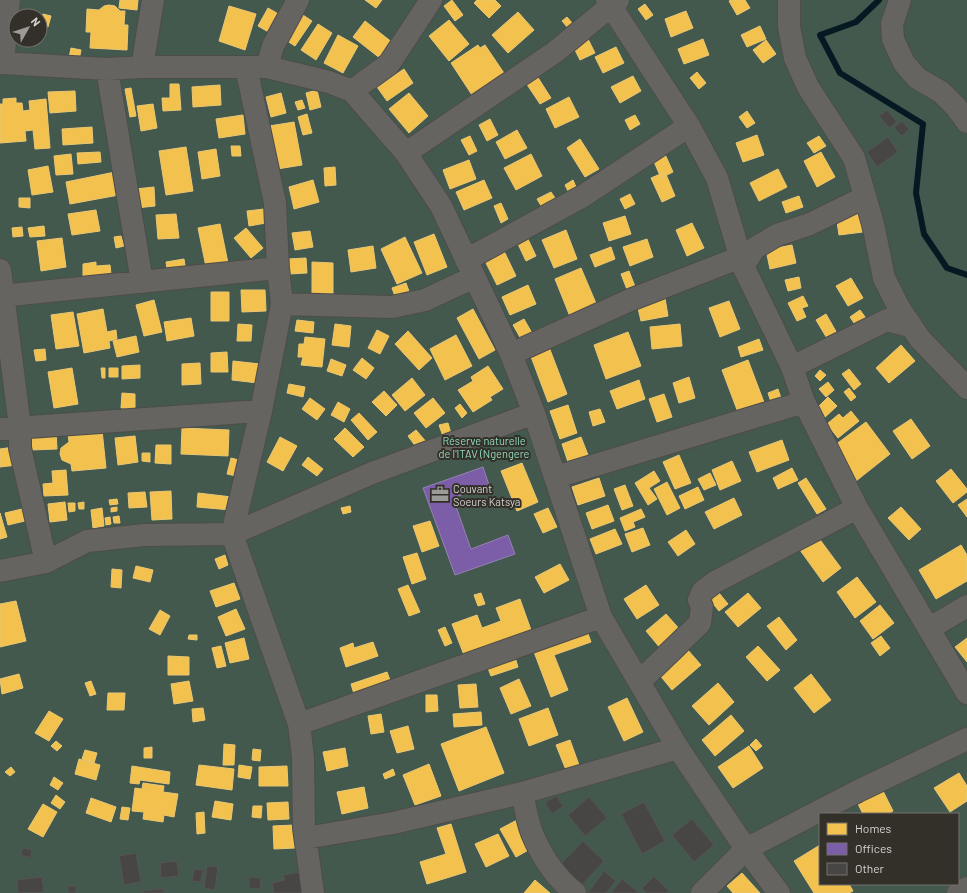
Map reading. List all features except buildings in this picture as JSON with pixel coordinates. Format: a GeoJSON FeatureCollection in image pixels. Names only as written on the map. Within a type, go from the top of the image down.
{"type":"FeatureCollection","features":[{"type":"Feature","properties":{"kind":"street"},"geometry":{"type":"LineString","coordinates":[[9,0],[1,63],[107,69],[142,67],[256,67],[330,82],[352,91],[406,153],[441,206],[511,354],[534,413],[556,477],[601,617],[678,748],[746,849],[779,893]]}},
{"type":"Feature","properties":{"kind":"street"},"geometry":{"type":"LineString","coordinates":[[142,67],[153,0]]}},
{"type":"Feature","properties":{"kind":"street"},"geometry":{"type":"LineString","coordinates":[[298,0],[273,46],[256,67],[275,203],[278,268],[282,304],[261,411],[232,534],[299,724],[303,758],[304,828],[313,893]]}},
{"type":"Feature","properties":{"kind":"street"},"geometry":{"type":"LineString","coordinates":[[352,91],[389,64],[431,0]]}},
{"type":"Feature","properties":{"kind":"street"},"geometry":{"type":"LineString","coordinates":[[789,0],[789,27],[795,58],[808,87],[854,158],[865,196],[884,278],[899,308],[920,340],[967,388]]}},
{"type":"Feature","properties":{"kind":"street"},"geometry":{"type":"LineString","coordinates":[[900,0],[892,24],[893,39],[904,63],[917,78],[941,92],[956,107],[967,122]]}},
{"type":"Feature","properties":{"kind":"street"},"geometry":{"type":"LineString","coordinates":[[406,153],[555,52],[612,1],[689,126],[718,178],[742,261],[792,367],[804,402],[857,508],[930,628],[967,693]]}},
{"type":"Feature","properties":{"kind":"street"},"geometry":{"type":"LineString","coordinates":[[107,69],[142,282]]}},
{"type":"Feature","properties":{"kind":"street"},"geometry":{"type":"LineString","coordinates":[[282,304],[392,307],[425,300],[689,126]]}},
{"type":"Feature","properties":{"kind":"street"},"geometry":{"type":"LineString","coordinates":[[511,354],[630,300],[742,261],[755,248],[777,235],[810,224],[865,196]]}},
{"type":"Feature","properties":{"kind":"street"},"geometry":{"type":"LineString","coordinates":[[2,296],[278,268]]}},
{"type":"Feature","properties":{"kind":"street"},"geometry":{"type":"LineString","coordinates":[[0,270],[10,428],[20,448],[46,562]]}},
{"type":"Feature","properties":{"kind":"street"},"geometry":{"type":"LineString","coordinates":[[792,367],[887,320],[910,326]]}},
{"type":"Feature","properties":{"kind":"street"},"geometry":{"type":"LineString","coordinates":[[556,477],[804,402]]}},
{"type":"Feature","properties":{"kind":"street"},"geometry":{"type":"LineString","coordinates":[[10,428],[261,411]]}},
{"type":"Feature","properties":{"kind":"street"},"geometry":{"type":"LineString","coordinates":[[0,571],[46,562],[87,541],[145,535],[232,534],[372,473],[534,413]]}},
{"type":"Feature","properties":{"kind":"street"},"geometry":{"type":"LineString","coordinates":[[639,682],[700,623],[702,607],[699,600],[703,591],[715,582],[724,579],[857,508]]}},
{"type":"Feature","properties":{"kind":"street"},"geometry":{"type":"LineString","coordinates":[[930,628],[967,606]]}},
{"type":"Feature","properties":{"kind":"street"},"geometry":{"type":"LineString","coordinates":[[299,724],[601,617]]}},
{"type":"Feature","properties":{"kind":"street"},"geometry":{"type":"LineString","coordinates":[[702,893],[746,849],[858,791],[967,739]]}},
{"type":"Feature","properties":{"kind":"street"},"geometry":{"type":"LineString","coordinates":[[306,838],[393,822],[522,793],[678,748]]}},
{"type":"Feature","properties":{"kind":"street"},"geometry":{"type":"LineString","coordinates":[[522,793],[532,832],[543,856],[565,885],[575,893]]}},
{"type":"Feature","properties":{"kind":"street"},"geometry":{"type":"LineString","coordinates":[[958,893],[967,888]]}},
{"type":"Feature","properties":{"kind":"green space","name":"Réserve naturelle de l'ITAV (Ngengere"},"geometry":{"type":"Polygon","coordinates":[[[0,0],[967,0],[967,893],[0,893],[0,0]]]}},
{"type":"Feature","properties":{"kind":"waterway"},"geometry":{"type":"LineString","coordinates":[[879,0],[856,22],[820,35],[840,73],[923,124],[916,193],[924,234],[947,268],[967,275]]}},
{"type":"Feature","properties":{"kind":"place","name":"Couvant Soeurs Katsya"},"geometry":{"type":"Point","coordinates":[440,494]}}]}
